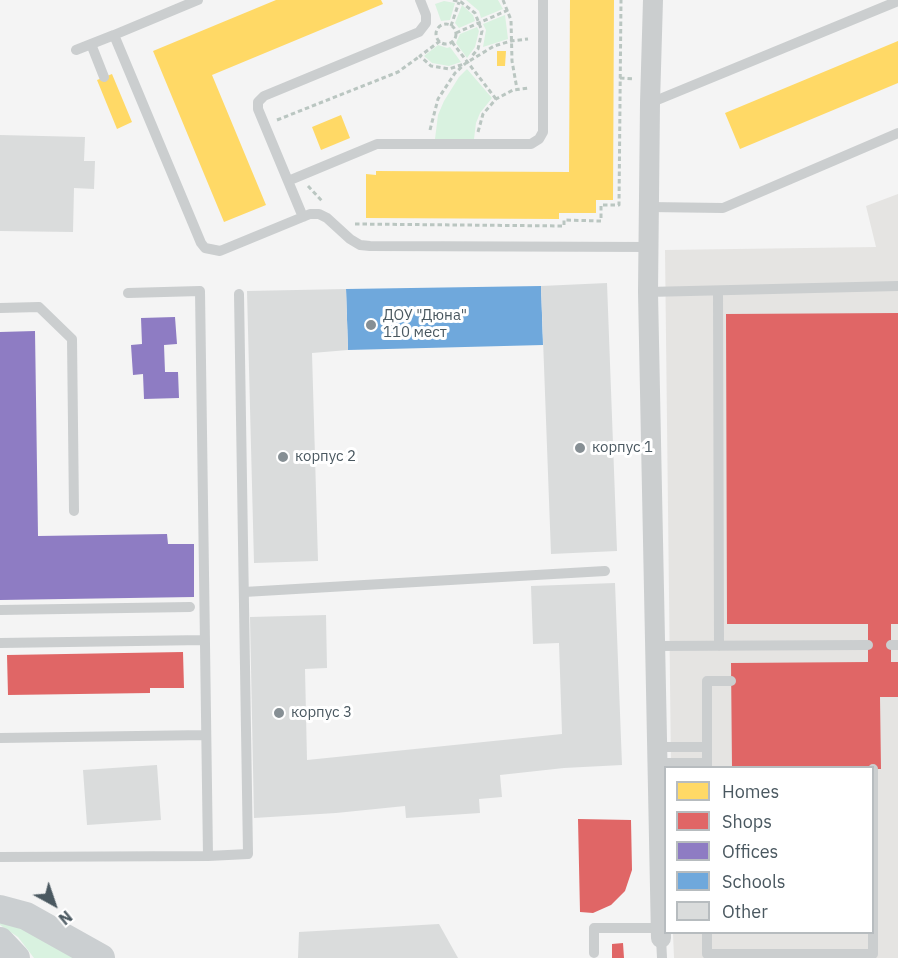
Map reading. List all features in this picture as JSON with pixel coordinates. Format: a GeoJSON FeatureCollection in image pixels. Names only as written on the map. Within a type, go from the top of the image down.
{"type":"FeatureCollection","features":[{"type":"Feature","properties":{"kind":"main road"},"geometry":{"type":"LineString","coordinates":[[0,909],[26,916],[102,958]]}},
{"type":"Feature","properties":{"kind":"main road"},"geometry":{"type":"LineString","coordinates":[[0,941],[16,958]]}},
{"type":"Feature","properties":{"kind":"street"},"geometry":{"type":"LineString","coordinates":[[653,0],[648,292],[661,933]]}},
{"type":"Feature","properties":{"kind":"lane"},"geometry":{"type":"LineString","coordinates":[[76,51],[198,0]]}},
{"type":"Feature","properties":{"kind":"lane"},"geometry":{"type":"LineString","coordinates":[[303,217],[293,178],[265,126],[258,109],[258,102],[264,96],[419,32],[426,23],[426,15],[420,0]]}},
{"type":"Feature","properties":{"kind":"lane"},"geometry":{"type":"LineString","coordinates":[[293,178],[377,144],[531,144],[539,139],[543,132],[543,0]]}},
{"type":"Feature","properties":{"kind":"lane"},"geometry":{"type":"LineString","coordinates":[[650,103],[898,1]]}},
{"type":"Feature","properties":{"kind":"lane"},"geometry":{"type":"LineString","coordinates":[[114,35],[201,243],[206,248],[220,251],[310,214],[319,214],[327,218],[360,245],[649,248]]}},
{"type":"Feature","properties":{"kind":"lane"},"geometry":{"type":"LineString","coordinates":[[91,44],[104,77]]}},
{"type":"Feature","properties":{"kind":"lane"},"geometry":{"type":"LineString","coordinates":[[649,207],[723,208],[898,133]]}},
{"type":"Feature","properties":{"kind":"lane"},"geometry":{"type":"LineString","coordinates":[[648,292],[898,286]]}},
{"type":"Feature","properties":{"kind":"lane"},"geometry":{"type":"LineString","coordinates":[[128,292],[200,291],[208,856]]}},
{"type":"Feature","properties":{"kind":"lane"},"geometry":{"type":"LineString","coordinates":[[718,291],[719,646]]}},
{"type":"Feature","properties":{"kind":"lane"},"geometry":{"type":"LineString","coordinates":[[0,857],[248,854],[239,294]]}},
{"type":"Feature","properties":{"kind":"lane"},"geometry":{"type":"LineString","coordinates":[[0,308],[39,307],[72,339],[74,511]]}},
{"type":"Feature","properties":{"kind":"lane"},"geometry":{"type":"LineString","coordinates":[[244,592],[605,572]]}},
{"type":"Feature","properties":{"kind":"lane"},"geometry":{"type":"LineString","coordinates":[[0,610],[190,607]]}},
{"type":"Feature","properties":{"kind":"lane"},"geometry":{"type":"LineString","coordinates":[[0,643],[205,640]]}},
{"type":"Feature","properties":{"kind":"lane"},"geometry":{"type":"LineString","coordinates":[[655,646],[868,645]]}},
{"type":"Feature","properties":{"kind":"lane"},"geometry":{"type":"LineString","coordinates":[[657,755],[707,765],[707,681],[732,681]]}},
{"type":"Feature","properties":{"kind":"lane"},"geometry":{"type":"LineString","coordinates":[[0,738],[206,735]]}},
{"type":"Feature","properties":{"kind":"lane"},"geometry":{"type":"LineString","coordinates":[[657,755],[707,747]]}},
{"type":"Feature","properties":{"kind":"lane"},"geometry":{"type":"LineString","coordinates":[[594,953],[594,928],[661,933],[662,958]]}},
{"type":"Feature","properties":{"kind":"lane"},"geometry":{"type":"LineString","coordinates":[[707,934],[707,954],[759,956],[873,954],[873,934]]}},
{"type":"Feature","properties":{"kind":"path"},"geometry":{"type":"LineString","coordinates":[[429,144],[431,121],[438,99],[455,73],[478,49],[482,31],[476,14],[460,1],[453,0]]}},
{"type":"Feature","properties":{"kind":"path"},"geometry":{"type":"LineString","coordinates":[[503,0],[508,10],[512,31],[513,77],[517,89]]}},
{"type":"Feature","properties":{"kind":"path"},"geometry":{"type":"LineString","coordinates":[[346,224],[564,226],[564,220],[601,221],[601,205],[619,205],[621,0]]}},
{"type":"Feature","properties":{"kind":"path"},"geometry":{"type":"LineString","coordinates":[[451,26],[460,1]]}},
{"type":"Feature","properties":{"kind":"path"},"geometry":{"type":"LineString","coordinates":[[452,42],[456,33],[508,10]]}},
{"type":"Feature","properties":{"kind":"path"},"geometry":{"type":"LineString","coordinates":[[452,42],[440,41],[436,34],[437,29],[445,24],[451,26],[456,33]]}},
{"type":"Feature","properties":{"kind":"path"},"geometry":{"type":"LineString","coordinates":[[420,57],[431,66],[449,69],[466,63],[494,46],[512,41],[543,39]]}},
{"type":"Feature","properties":{"kind":"path"},"geometry":{"type":"LineString","coordinates":[[265,126],[398,72],[440,41]]}},
{"type":"Feature","properties":{"kind":"path"},"geometry":{"type":"LineString","coordinates":[[452,42],[496,99]]}},
{"type":"Feature","properties":{"kind":"path"},"geometry":{"type":"LineString","coordinates":[[477,144],[479,124],[488,106],[496,99],[517,89],[533,88],[543,91]]}},
{"type":"Feature","properties":{"kind":"path"},"geometry":{"type":"LineString","coordinates":[[293,178],[330,208]]}},
{"type":"Feature","properties":{"kind":"shaded area"},"geometry":{"type":"Polygon","coordinates":[[[898,194],[898,958],[674,958],[673,934],[874,934],[874,766],[671,766],[665,250],[876,247],[866,206],[898,194]]]}},
{"type":"Feature","properties":{"kind":"green space"},"geometry":{"type":"Polygon","coordinates":[[[466,0],[498,0],[503,9],[481,18],[479,11],[466,0]]]}},
{"type":"Feature","properties":{"kind":"green space"},"geometry":{"type":"Polygon","coordinates":[[[444,1],[455,3],[450,20],[441,21],[435,4],[444,1]]]}},
{"type":"Feature","properties":{"kind":"green space"},"geometry":{"type":"Polygon","coordinates":[[[462,5],[473,15],[475,21],[459,28],[455,23],[462,5]]]}},
{"type":"Feature","properties":{"kind":"green space"},"geometry":{"type":"Polygon","coordinates":[[[505,15],[508,39],[483,47],[486,30],[483,24],[505,15]]]}},
{"type":"Feature","properties":{"kind":"green space"},"geometry":{"type":"Polygon","coordinates":[[[477,27],[479,31],[475,47],[467,58],[456,43],[460,34],[477,27]]]}},
{"type":"Feature","properties":{"kind":"green space"},"geometry":{"type":"Polygon","coordinates":[[[438,45],[450,47],[461,62],[449,66],[432,63],[424,56],[438,45]]]}},
{"type":"Feature","properties":{"kind":"green space"},"geometry":{"type":"Polygon","coordinates":[[[467,69],[492,98],[480,113],[474,139],[435,139],[438,115],[444,101],[459,77],[467,69]]]}},
{"type":"Feature","properties":{"kind":"green space"},"geometry":{"type":"Polygon","coordinates":[[[0,917],[80,958],[34,958],[18,937],[0,925],[0,917]]]}},
{"type":"Feature","properties":{"kind":"building: Homes"},"geometry":{"type":"Polygon","coordinates":[[[276,0],[381,0],[383,4],[212,75],[266,205],[224,222],[153,51],[276,0]]]}},
{"type":"Feature","properties":{"kind":"building: Homes"},"geometry":{"type":"Polygon","coordinates":[[[570,0],[614,0],[613,200],[596,200],[596,213],[559,213],[559,219],[366,218],[366,174],[376,175],[376,171],[569,172],[570,0]]]}},
{"type":"Feature","properties":{"kind":"building: Homes"},"geometry":{"type":"Polygon","coordinates":[[[898,41],[898,83],[740,149],[725,113],[898,41]]]}},
{"type":"Feature","properties":{"kind":"building: Homes"},"geometry":{"type":"Polygon","coordinates":[[[497,51],[506,51],[505,66],[497,66],[497,51]]]}},
{"type":"Feature","properties":{"kind":"building: Homes"},"geometry":{"type":"Polygon","coordinates":[[[112,74],[132,122],[117,129],[97,80],[112,74]]]}},
{"type":"Feature","properties":{"kind":"building: Homes"},"geometry":{"type":"Polygon","coordinates":[[[341,115],[350,138],[321,150],[312,127],[341,115]]]}},
{"type":"Feature","properties":{"kind":"building: Shops"},"geometry":{"type":"Polygon","coordinates":[[[898,313],[898,624],[891,624],[891,662],[898,662],[898,697],[880,697],[881,769],[874,769],[874,766],[732,766],[731,663],[868,662],[868,624],[727,624],[726,314],[898,313]]]}},
{"type":"Feature","properties":{"kind":"building: Shops"},"geometry":{"type":"Polygon","coordinates":[[[183,652],[184,688],[150,688],[150,693],[8,695],[7,655],[183,652]]]}},
{"type":"Feature","properties":{"kind":"building: Shops"},"geometry":{"type":"Polygon","coordinates":[[[578,819],[631,820],[632,870],[625,891],[611,905],[593,913],[580,912],[578,819]]]}},
{"type":"Feature","properties":{"kind":"building: Shops"},"geometry":{"type":"Polygon","coordinates":[[[623,943],[624,958],[612,958],[612,944],[623,943]]]}},
{"type":"Feature","properties":{"kind":"building: Offices"},"geometry":{"type":"Polygon","coordinates":[[[175,317],[177,344],[164,345],[165,372],[178,372],[179,398],[144,399],[143,374],[133,375],[131,345],[142,344],[141,318],[175,317]]]}},
{"type":"Feature","properties":{"kind":"building: Offices"},"geometry":{"type":"Polygon","coordinates":[[[35,331],[38,536],[167,534],[168,544],[194,544],[194,597],[0,600],[0,332],[35,331]]]}},
{"type":"Feature","properties":{"kind":"building: Schools"},"geometry":{"type":"Polygon","coordinates":[[[541,286],[543,345],[348,350],[346,289],[541,286]]]}},
{"type":"Feature","properties":{"kind":"building: Other"},"geometry":{"type":"Polygon","coordinates":[[[0,135],[85,137],[84,161],[95,161],[94,189],[74,188],[73,232],[0,231],[0,135]]]}},
{"type":"Feature","properties":{"kind":"building: Other","name":"корпус 1"},"geometry":{"type":"Polygon","coordinates":[[[607,283],[617,551],[551,554],[541,286],[607,283]]]}},
{"type":"Feature","properties":{"kind":"building: Other","name":"корпус 2"},"geometry":{"type":"Polygon","coordinates":[[[346,289],[348,350],[312,353],[318,561],[254,563],[247,291],[346,289]]]}},
{"type":"Feature","properties":{"kind":"building: Other"},"geometry":{"type":"Polygon","coordinates":[[[615,583],[622,765],[500,775],[502,797],[479,799],[480,813],[406,818],[405,806],[254,818],[250,617],[326,615],[327,668],[305,669],[307,760],[562,734],[559,643],[533,644],[531,586],[615,583]]]}},
{"type":"Feature","properties":{"kind":"building: Other"},"geometry":{"type":"Polygon","coordinates":[[[157,765],[161,820],[87,825],[83,770],[157,765]]]}},
{"type":"Feature","properties":{"kind":"building: Other"},"geometry":{"type":"Polygon","coordinates":[[[439,924],[458,958],[298,958],[299,932],[439,924]]]}},
{"type":"Feature","properties":{"kind":"place","name":"ДОУ \"Дюна\" 110 мест"},"geometry":{"type":"Point","coordinates":[371,325]}},
{"type":"Feature","properties":{"kind":"place","name":"корпус 1"},"geometry":{"type":"Point","coordinates":[580,448]}},
{"type":"Feature","properties":{"kind":"place","name":"корпус 2"},"geometry":{"type":"Point","coordinates":[283,457]}},
{"type":"Feature","properties":{"kind":"place","name":"корпус 3"},"geometry":{"type":"Point","coordinates":[279,713]}}]}
